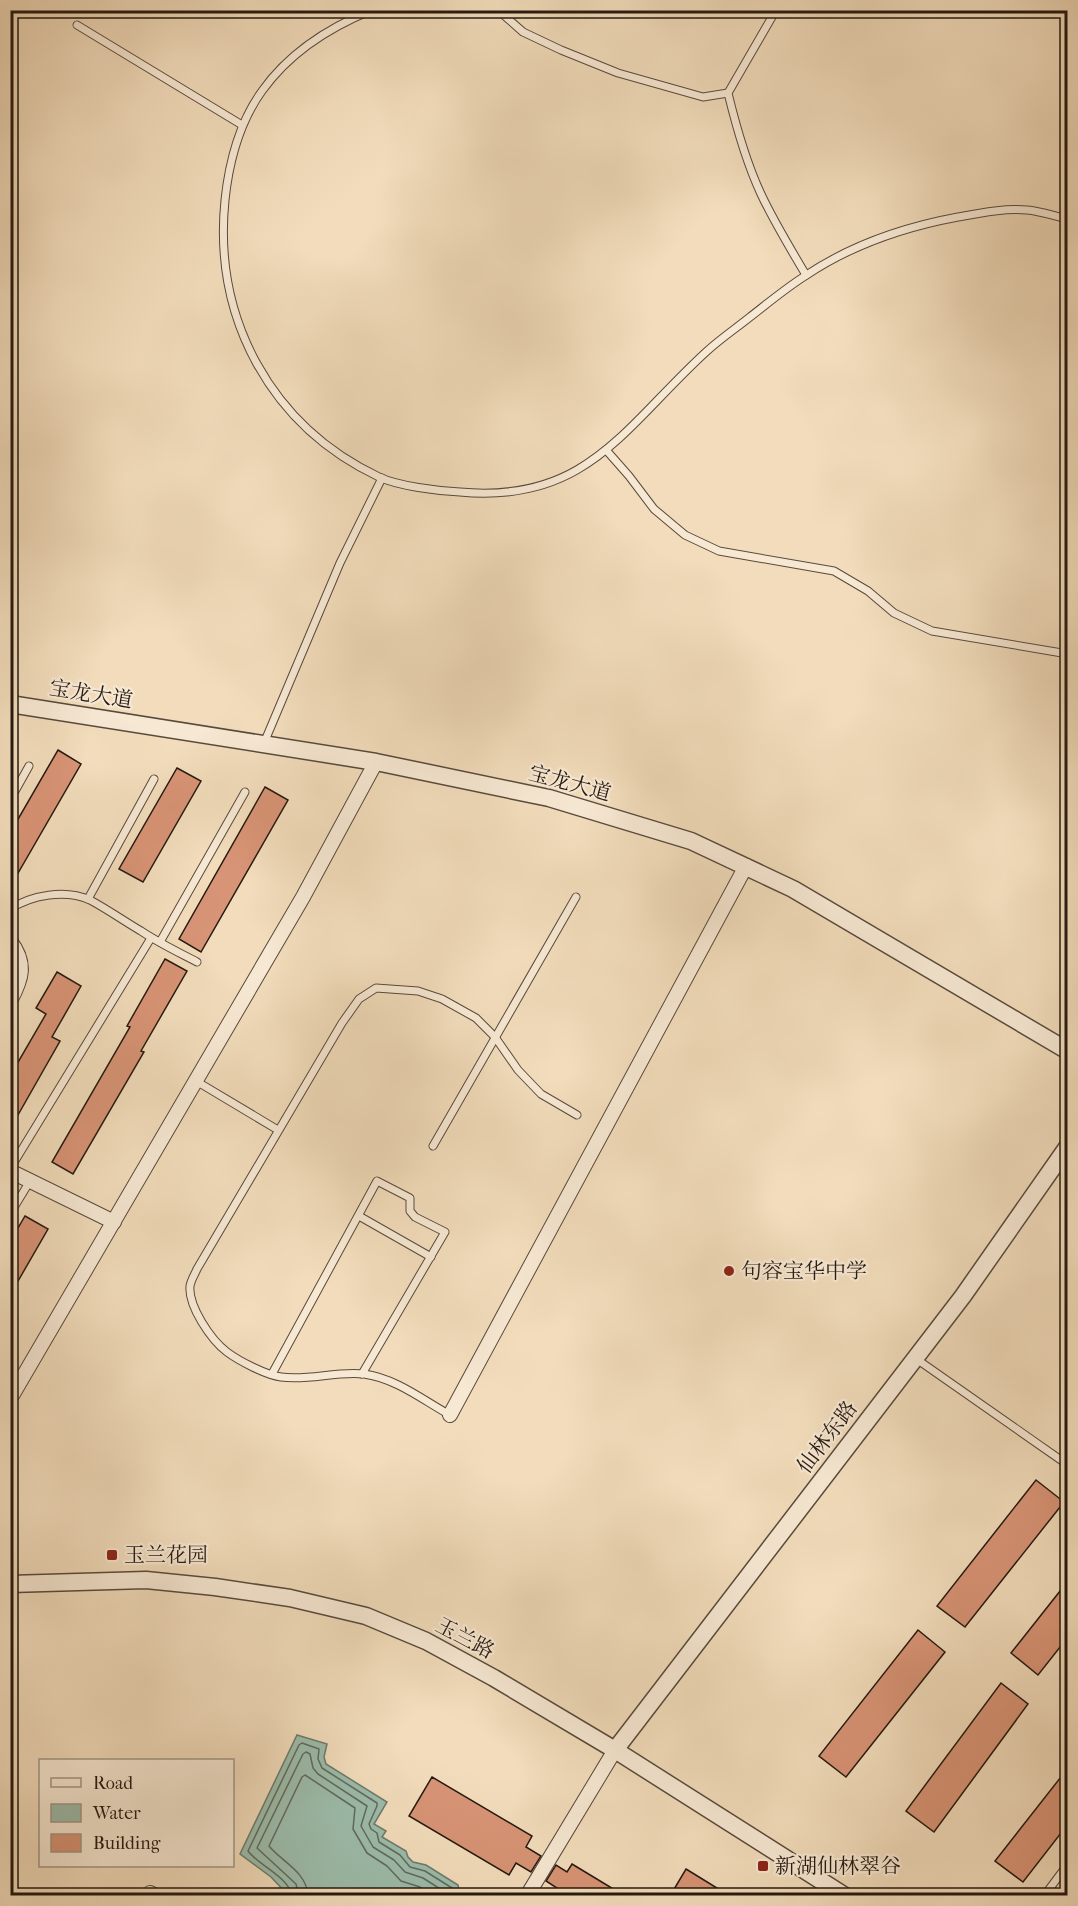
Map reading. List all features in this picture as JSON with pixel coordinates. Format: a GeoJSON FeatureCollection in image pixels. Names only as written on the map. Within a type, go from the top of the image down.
{"type":"FeatureCollection","features":[{"type":"Feature","properties":{"kind":"street","name":"宝龙大道"},"geometry":{"type":"LineString","coordinates":[[10,704],[376,762],[549,798],[691,841],[793,889],[1068,1051]]}},
{"type":"Feature","properties":{"kind":"street"},"geometry":{"type":"LineString","coordinates":[[10,1399],[303,897],[376,762]]}},
{"type":"Feature","properties":{"kind":"street"},"geometry":{"type":"LineString","coordinates":[[450,1415],[746,866]]}},
{"type":"Feature","properties":{"kind":"street"},"geometry":{"type":"LineString","coordinates":[[10,941],[22,963],[20,983],[10,1001]]}},
{"type":"Feature","properties":{"kind":"street","name":"仙林东路"},"geometry":{"type":"LineString","coordinates":[[615,1750],[963,1296],[1068,1146]]}},
{"type":"Feature","properties":{"kind":"street"},"geometry":{"type":"LineString","coordinates":[[10,1170],[114,1222]]}},
{"type":"Feature","properties":{"kind":"street","name":"玉兰路"},"geometry":{"type":"LineString","coordinates":[[10,1584],[146,1580],[290,1598],[366,1616],[426,1641],[615,1750],[845,1896]]}},
{"type":"Feature","properties":{"kind":"street"},"geometry":{"type":"LineString","coordinates":[[527,1896],[615,1750]]}},
{"type":"Feature","properties":{"kind":"lane"},"geometry":{"type":"LineString","coordinates":[[372,10],[320,36],[286,62],[261,91],[242,125],[228,172],[223,217],[224,258],[229,294],[239,327],[276,394],[302,425],[339,454],[382,478],[461,493],[494,493],[525,490],[566,477],[607,451],[707,350],[806,275],[871,241],[925,223],[983,212],[1026,210],[1068,219]]}},
{"type":"Feature","properties":{"kind":"lane"},"geometry":{"type":"LineString","coordinates":[[498,10],[523,32],[618,73],[704,97],[728,93]]}},
{"type":"Feature","properties":{"kind":"lane"},"geometry":{"type":"LineString","coordinates":[[776,10],[728,93],[733,116],[759,192],[806,275]]}},
{"type":"Feature","properties":{"kind":"lane"},"geometry":{"type":"LineString","coordinates":[[77,25],[242,125]]}},
{"type":"Feature","properties":{"kind":"lane"},"geometry":{"type":"LineString","coordinates":[[607,451],[654,509],[685,535],[719,551],[834,571],[868,591],[894,613],[932,631],[1068,654]]}},
{"type":"Feature","properties":{"kind":"lane"},"geometry":{"type":"LineString","coordinates":[[264,743],[340,563],[382,478]]}},
{"type":"Feature","properties":{"kind":"lane"},"geometry":{"type":"LineString","coordinates":[[10,800],[29,766]]}},
{"type":"Feature","properties":{"kind":"lane"},"geometry":{"type":"LineString","coordinates":[[88,899],[154,779]]}},
{"type":"Feature","properties":{"kind":"lane"},"geometry":{"type":"LineString","coordinates":[[160,942],[245,792]]}},
{"type":"Feature","properties":{"kind":"lane"},"geometry":{"type":"LineString","coordinates":[[10,909],[20,903],[40,897],[61,894],[88,899],[151,938],[197,962]]}},
{"type":"Feature","properties":{"kind":"lane"},"geometry":{"type":"LineString","coordinates":[[433,1146],[576,897]]}},
{"type":"Feature","properties":{"kind":"lane"},"geometry":{"type":"LineString","coordinates":[[10,1170],[151,938]]}},
{"type":"Feature","properties":{"kind":"lane"},"geometry":{"type":"LineString","coordinates":[[450,1415],[386,1380],[362,1374],[279,1377],[246,1363],[226,1351],[210,1333],[196,1312],[191,1298],[190,1284],[342,1023],[359,999],[376,988],[418,991],[442,999],[476,1018],[495,1037],[519,1070],[541,1094],[577,1115]]}},
{"type":"Feature","properties":{"kind":"lane"},"geometry":{"type":"LineString","coordinates":[[196,1081],[278,1130]]}},
{"type":"Feature","properties":{"kind":"lane"},"geometry":{"type":"LineString","coordinates":[[10,1214],[30,1181]]}},
{"type":"Feature","properties":{"kind":"lane"},"geometry":{"type":"LineString","coordinates":[[272,1374],[377,1182],[410,1198],[410,1211],[415,1217],[445,1232],[362,1374]]}},
{"type":"Feature","properties":{"kind":"lane"},"geometry":{"type":"LineString","coordinates":[[359,1216],[430,1257]]}},
{"type":"Feature","properties":{"kind":"lane"},"geometry":{"type":"LineString","coordinates":[[915,1358],[1068,1465]]}},
{"type":"Feature","properties":{"kind":"lane"},"geometry":{"type":"LineString","coordinates":[[1044,1896],[1068,1864]]}},
{"type":"Feature","properties":{"kind":"water"},"geometry":{"type":"Polygon","coordinates":[[[297,1735],[327,1744],[324,1757],[326,1764],[387,1802],[374,1824],[386,1831],[382,1837],[406,1851],[413,1862],[426,1865],[458,1885],[460,1895],[288,1895],[271,1877],[240,1854],[297,1735]]]}},
{"type":"Feature","properties":{"kind":"building"},"geometry":{"type":"Polygon","coordinates":[[[58,750],[81,764],[10,887],[10,833],[58,750]]]}},
{"type":"Feature","properties":{"kind":"building"},"geometry":{"type":"Polygon","coordinates":[[[177,768],[201,781],[143,882],[119,869],[177,768]]]}},
{"type":"Feature","properties":{"kind":"building"},"geometry":{"type":"Polygon","coordinates":[[[265,787],[288,800],[201,952],[179,939],[265,787]]]}},
{"type":"Feature","properties":{"kind":"building"},"geometry":{"type":"Polygon","coordinates":[[[165,959],[187,971],[141,1051],[144,1052],[73,1174],[52,1162],[130,1027],[127,1026],[165,959]]]}},
{"type":"Feature","properties":{"kind":"building"},"geometry":{"type":"Polygon","coordinates":[[[57,972],[81,986],[52,1037],[60,1041],[10,1129],[10,1076],[46,1014],[36,1008],[57,972]]]}},
{"type":"Feature","properties":{"kind":"building"},"geometry":{"type":"Polygon","coordinates":[[[25,1216],[48,1229],[10,1295],[10,1242],[25,1216]]]}},
{"type":"Feature","properties":{"kind":"building"},"geometry":{"type":"Polygon","coordinates":[[[1036,1480],[1064,1502],[965,1627],[937,1606],[1036,1480]]]}},
{"type":"Feature","properties":{"kind":"building"},"geometry":{"type":"Polygon","coordinates":[[[1068,1581],[1068,1637],[1038,1675],[1011,1653],[1068,1581]]]}},
{"type":"Feature","properties":{"kind":"building"},"geometry":{"type":"Polygon","coordinates":[[[918,1630],[945,1652],[846,1777],[819,1756],[918,1630]]]}},
{"type":"Feature","properties":{"kind":"building"},"geometry":{"type":"Polygon","coordinates":[[[1001,1683],[1028,1704],[934,1832],[906,1811],[1001,1683]]]}},
{"type":"Feature","properties":{"kind":"building"},"geometry":{"type":"Polygon","coordinates":[[[1068,1768],[1068,1824],[1023,1882],[995,1861],[1068,1768]]]}},
{"type":"Feature","properties":{"kind":"building"},"geometry":{"type":"Polygon","coordinates":[[[432,1777],[532,1836],[526,1847],[541,1856],[531,1872],[516,1863],[509,1875],[409,1816],[432,1777]]]}},
{"type":"Feature","properties":{"kind":"building"},"geometry":{"type":"Polygon","coordinates":[[[572,1864],[625,1896],[553,1896],[557,1888],[546,1881],[556,1865],[567,1872],[572,1864]]]}},
{"type":"Feature","properties":{"kind":"building"},"geometry":{"type":"Polygon","coordinates":[[[686,1869],[730,1896],[670,1896],[686,1869]]]}},
{"type":"Feature","properties":{"kind":"place","name":"句容宝华中学"},"geometry":{"type":"Point","coordinates":[729,1271]}},
{"type":"Feature","properties":{"kind":"place","name":"玉兰花园"},"geometry":{"type":"Point","coordinates":[112,1555]}},
{"type":"Feature","properties":{"kind":"place","name":"新湖仙林翠谷"},"geometry":{"type":"Point","coordinates":[763,1866]}}]}
